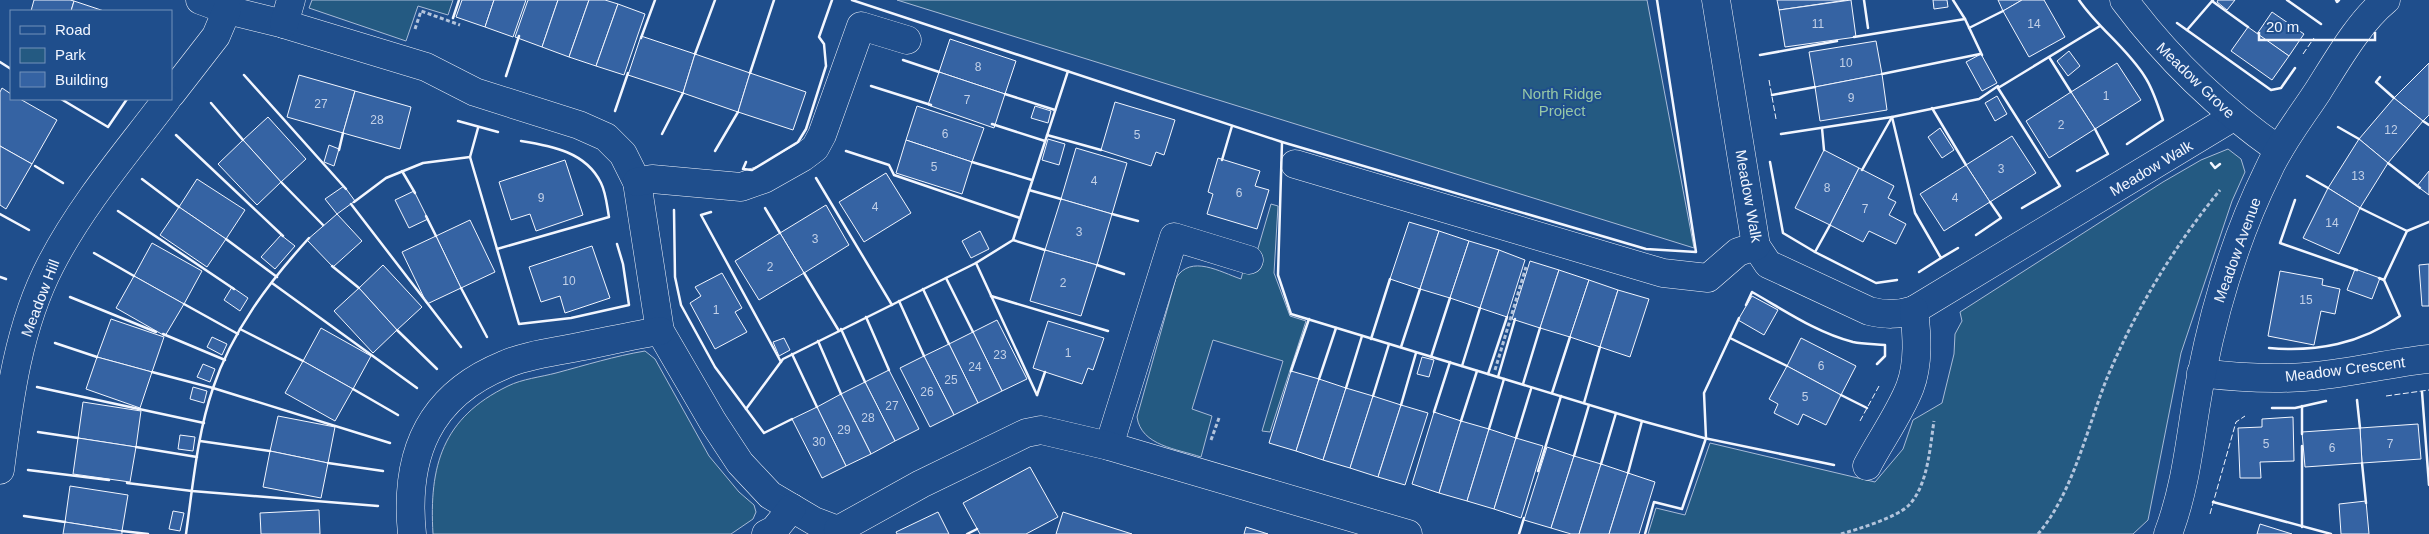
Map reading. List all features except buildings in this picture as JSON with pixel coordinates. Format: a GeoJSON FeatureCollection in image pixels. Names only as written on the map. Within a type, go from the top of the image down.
{"type":"FeatureCollection","features":[{"type":"Feature","properties":{"kind":"street"},"geometry":{"type":"LineString","coordinates":[[200,0],[227,10],[287,12],[404,60],[426,67],[475,92],[579,125],[606,137],[622,154],[637,182],[660,331],[713,422],[740,463],[770,495],[814,521],[839,532],[921,484],[1026,433],[1041,430],[1109,446],[1408,534]]}},
{"type":"Feature","properties":{"kind":"street","name":"Meadow Walk"},"geometry":{"type":"LineString","coordinates":[[1716,0],[1756,246],[1768,264],[1869,311],[1884,315],[1901,314],[1914,310],[2233,117]]}},
{"type":"Feature","properties":{"kind":"street","name":"Meadow Grove"},"geometry":{"type":"LineString","coordinates":[[2124,0],[2166,53],[2233,117],[2279,150]]}},
{"type":"Feature","properties":{"kind":"street","name":"Meadow Avenue"},"geometry":{"type":"LineString","coordinates":[[2168,534],[2180,502],[2191,449],[2202,373],[2216,306],[2230,262],[2248,217],[2279,150],[2355,36],[2386,0]]}},
{"type":"Feature","properties":{"kind":"street"},"geometry":{"type":"LineString","coordinates":[[172,93],[216,36],[227,10]]}},
{"type":"Feature","properties":{"kind":"street"},"geometry":{"type":"LineString","coordinates":[[637,182],[652,179],[741,187],[764,179],[815,148],[825,126],[861,26],[907,40]]}},
{"type":"Feature","properties":{"kind":"street","name":"Meadow Hill"},"geometry":{"type":"LineString","coordinates":[[0,470],[9,403],[20,353],[30,316],[52,263],[101,186],[167,100]]}},
{"type":"Feature","properties":{"kind":"street"},"geometry":{"type":"LineString","coordinates":[[1295,164],[1663,273],[1708,278],[1738,252],[1756,246]]}},
{"type":"Feature","properties":{"kind":"street"},"geometry":{"type":"LineString","coordinates":[[1109,446],[1174,236],[1248,260]]}},
{"type":"Feature","properties":{"kind":"street"},"geometry":{"type":"LineString","coordinates":[[1867,466],[1910,387],[1916,364],[1917,336],[1914,310]]}},
{"type":"Feature","properties":{"kind":"street"},"geometry":{"type":"LineString","coordinates":[[412,534],[410,505],[417,458],[422,442],[438,410],[468,384],[505,364],[660,331]]}},
{"type":"Feature","properties":{"kind":"street","name":"Meadow Crescent"},"geometry":{"type":"LineString","coordinates":[[2202,373],[2253,379],[2286,378],[2317,376],[2429,359]]}},
{"type":"Feature","properties":{"kind":"street"},"geometry":{"type":"LineString","coordinates":[[766,534],[774,530],[792,508]]}},
{"type":"Feature","properties":{"kind":"path"},"geometry":{"type":"LineString","coordinates":[[404,60],[422,11],[460,25]]}},
{"type":"Feature","properties":{"kind":"path"},"geometry":{"type":"LineString","coordinates":[[2038,534],[2058,504],[2107,380],[2128,331],[2148,293],[2189,228],[2224,184]]}},
{"type":"Feature","properties":{"kind":"path"},"geometry":{"type":"LineString","coordinates":[[1495,370],[1535,236]]}},
{"type":"Feature","properties":{"kind":"green space"},"geometry":{"type":"Polygon","coordinates":[[[312,0],[453,0],[448,15],[418,6],[406,41],[309,8],[312,0]]]}},
{"type":"Feature","properties":{"kind":"green space","name":"North Ridge Project"},"geometry":{"type":"Polygon","coordinates":[[[897,0],[1647,0],[1694,248],[897,0]]]}},
{"type":"Feature","properties":{"kind":"green space"},"geometry":{"type":"Polygon","coordinates":[[[2228,149],[2241,159],[2245,172],[2232,201],[2181,353],[2148,520],[2133,534],[1648,534],[1656,508],[1685,515],[1710,443],[1875,482],[1903,449],[1913,420],[1942,403],[1954,354],[1955,334],[1962,321],[1960,312],[2163,182],[2201,160],[2228,149]]]}},
{"type":"Feature","properties":{"kind":"green space"},"geometry":{"type":"Polygon","coordinates":[[[1271,204],[1278,206],[1274,273],[1290,316],[1306,321],[1270,432],[1262,431],[1283,361],[1213,340],[1192,409],[1212,416],[1201,457],[1162,445],[1145,434],[1140,427],[1137,417],[1176,278],[1182,271],[1198,266],[1215,269],[1241,279],[1246,260],[1254,262],[1271,204]]]}},
{"type":"Feature","properties":{"kind":"green space"},"geometry":{"type":"Polygon","coordinates":[[[645,351],[655,359],[709,456],[739,492],[754,505],[756,512],[753,519],[731,534],[433,534],[432,509],[438,466],[444,447],[454,429],[468,413],[486,399],[513,384],[645,351]]]}},
{"type":"Feature","properties":{"kind":"fence"},"geometry":{"type":"LineString","coordinates":[[2303,54],[2314,38]]}},
{"type":"Feature","properties":{"kind":"fence"},"geometry":{"type":"LineString","coordinates":[[1769,80],[1776,119]]}},
{"type":"Feature","properties":{"kind":"fence"},"geometry":{"type":"LineString","coordinates":[[1860,421],[1879,386]]}},
{"type":"Feature","properties":{"kind":"fence"},"geometry":{"type":"LineString","coordinates":[[2386,396],[2429,390]]}},
{"type":"Feature","properties":{"kind":"fence"},"geometry":{"type":"LineString","coordinates":[[2210,514],[2236,422],[2245,416]]}},
{"type":"Feature","properties":{"kind":"wall"},"geometry":{"type":"LineString","coordinates":[[453,18],[459,0]]}},
{"type":"Feature","properties":{"kind":"wall"},"geometry":{"type":"LineString","coordinates":[[641,38],[655,0]]}},
{"type":"Feature","properties":{"kind":"wall"},"geometry":{"type":"LineString","coordinates":[[695,54],[715,0]]}},
{"type":"Feature","properties":{"kind":"wall"},"geometry":{"type":"LineString","coordinates":[[750,73],[774,0]]}},
{"type":"Feature","properties":{"kind":"wall"},"geometry":{"type":"LineString","coordinates":[[746,162],[743,169],[752,170],[798,142],[806,129],[826,66],[824,44],[819,37],[832,0]]}},
{"type":"Feature","properties":{"kind":"wall"},"geometry":{"type":"LineString","coordinates":[[852,0],[1282,142],[1646,249],[1696,252],[1657,0]]}},
{"type":"Feature","properties":{"kind":"wall"},"geometry":{"type":"LineString","coordinates":[[1864,0],[1868,28]]}},
{"type":"Feature","properties":{"kind":"wall"},"geometry":{"type":"LineString","coordinates":[[1953,0],[1965,19],[1982,55]]}},
{"type":"Feature","properties":{"kind":"wall"},"geometry":{"type":"LineString","coordinates":[[2079,0],[2138,67],[2150,87],[2163,120],[2127,144]]}},
{"type":"Feature","properties":{"kind":"wall"},"geometry":{"type":"LineString","coordinates":[[2187,30],[2213,0]]}},
{"type":"Feature","properties":{"kind":"wall"},"geometry":{"type":"LineString","coordinates":[[2287,0],[2321,24]]}},
{"type":"Feature","properties":{"kind":"wall"},"geometry":{"type":"LineString","coordinates":[[2336,0],[2337,2],[2339,0]]}},
{"type":"Feature","properties":{"kind":"wall"},"geometry":{"type":"LineString","coordinates":[[2212,1],[2248,27]]}},
{"type":"Feature","properties":{"kind":"wall"},"geometry":{"type":"LineString","coordinates":[[1969,28],[2003,11]]}},
{"type":"Feature","properties":{"kind":"wall"},"geometry":{"type":"LineString","coordinates":[[1854,37],[1965,19]]}},
{"type":"Feature","properties":{"kind":"wall"},"geometry":{"type":"LineString","coordinates":[[2177,23],[2271,90],[2281,88],[2295,68]]}},
{"type":"Feature","properties":{"kind":"wall"},"geometry":{"type":"LineString","coordinates":[[2022,208],[2060,186],[1998,88],[2100,26]]}},
{"type":"Feature","properties":{"kind":"wall"},"geometry":{"type":"LineString","coordinates":[[506,76],[519,36]]}},
{"type":"Feature","properties":{"kind":"wall"},"geometry":{"type":"LineString","coordinates":[[1760,55],[1837,41]]}},
{"type":"Feature","properties":{"kind":"wall"},"geometry":{"type":"LineString","coordinates":[[1882,74],[1980,54]]}},
{"type":"Feature","properties":{"kind":"wall"},"geometry":{"type":"LineString","coordinates":[[2049,57],[2071,92]]}},
{"type":"Feature","properties":{"kind":"wall"},"geometry":{"type":"LineString","coordinates":[[903,60],[939,72]]}},
{"type":"Feature","properties":{"kind":"wall"},"geometry":{"type":"LineString","coordinates":[[0,62],[10,68]]}},
{"type":"Feature","properties":{"kind":"wall"},"geometry":{"type":"LineString","coordinates":[[746,409],[783,359],[976,263],[1013,240],[1068,71]]}},
{"type":"Feature","properties":{"kind":"wall"},"geometry":{"type":"LineString","coordinates":[[615,111],[628,73]]}},
{"type":"Feature","properties":{"kind":"wall"},"geometry":{"type":"LineString","coordinates":[[244,75],[346,189]]}},
{"type":"Feature","properties":{"kind":"wall"},"geometry":{"type":"LineString","coordinates":[[2380,77],[2376,82],[2394,98]]}},
{"type":"Feature","properties":{"kind":"wall"},"geometry":{"type":"LineString","coordinates":[[871,86],[931,105]]}},
{"type":"Feature","properties":{"kind":"wall"},"geometry":{"type":"LineString","coordinates":[[1862,170],[1892,117],[1979,99],[1998,86]]}},
{"type":"Feature","properties":{"kind":"wall"},"geometry":{"type":"LineString","coordinates":[[1772,95],[1815,87]]}},
{"type":"Feature","properties":{"kind":"wall"},"geometry":{"type":"LineString","coordinates":[[662,134],[683,93]]}},
{"type":"Feature","properties":{"kind":"wall"},"geometry":{"type":"LineString","coordinates":[[1005,94],[1055,110]]}},
{"type":"Feature","properties":{"kind":"wall"},"geometry":{"type":"LineString","coordinates":[[63,100],[108,127],[126,100]]}},
{"type":"Feature","properties":{"kind":"wall"},"geometry":{"type":"LineString","coordinates":[[211,103],[243,140]]}},
{"type":"Feature","properties":{"kind":"wall"},"geometry":{"type":"LineString","coordinates":[[1932,108],[1966,165]]}},
{"type":"Feature","properties":{"kind":"wall"},"geometry":{"type":"LineString","coordinates":[[715,151],[738,112]]}},
{"type":"Feature","properties":{"kind":"wall"},"geometry":{"type":"LineString","coordinates":[[1781,134],[1892,117],[1915,213],[1941,258],[1958,248]]}},
{"type":"Feature","properties":{"kind":"wall"},"geometry":{"type":"LineString","coordinates":[[458,121],[498,132]]}},
{"type":"Feature","properties":{"kind":"wall"},"geometry":{"type":"LineString","coordinates":[[2423,121],[2429,125]]}},
{"type":"Feature","properties":{"kind":"wall"},"geometry":{"type":"LineString","coordinates":[[992,124],[1045,141]]}},
{"type":"Feature","properties":{"kind":"wall"},"geometry":{"type":"LineString","coordinates":[[1222,160],[1232,126]]}},
{"type":"Feature","properties":{"kind":"wall"},"geometry":{"type":"LineString","coordinates":[[2338,127],[2359,139]]}},
{"type":"Feature","properties":{"kind":"wall"},"geometry":{"type":"LineString","coordinates":[[478,128],[470,157],[519,324],[571,318],[629,305],[623,264],[617,244]]}},
{"type":"Feature","properties":{"kind":"wall"},"geometry":{"type":"LineString","coordinates":[[1822,128],[1824,150]]}},
{"type":"Feature","properties":{"kind":"wall"},"geometry":{"type":"LineString","coordinates":[[2077,171],[2108,154],[2095,129]]}},
{"type":"Feature","properties":{"kind":"wall"},"geometry":{"type":"LineString","coordinates":[[339,150],[343,133]]}},
{"type":"Feature","properties":{"kind":"wall"},"geometry":{"type":"LineString","coordinates":[[176,135],[283,236]]}},
{"type":"Feature","properties":{"kind":"wall"},"geometry":{"type":"LineString","coordinates":[[1047,135],[1101,150]]}},
{"type":"Feature","properties":{"kind":"wall"},"geometry":{"type":"LineString","coordinates":[[497,249],[609,217],[603,187],[587,164],[577,157],[556,148],[521,141]]}},
{"type":"Feature","properties":{"kind":"wall"},"geometry":{"type":"LineString","coordinates":[[1282,142],[1278,275],[1291,314],[1642,421],[1704,438],[1834,465]]}},
{"type":"Feature","properties":{"kind":"wall"},"geometry":{"type":"LineString","coordinates":[[846,151],[889,165],[894,175],[1020,218]]}},
{"type":"Feature","properties":{"kind":"wall"},"geometry":{"type":"LineString","coordinates":[[354,202],[386,178],[423,163],[470,157]]}},
{"type":"Feature","properties":{"kind":"wall"},"geometry":{"type":"LineString","coordinates":[[972,162],[1032,180]]}},
{"type":"Feature","properties":{"kind":"wall"},"geometry":{"type":"LineString","coordinates":[[1770,162],[1783,233],[1815,252],[1876,283],[1897,280]]}},
{"type":"Feature","properties":{"kind":"wall"},"geometry":{"type":"LineString","coordinates":[[2211,163],[2215,168],[2220,164]]}},
{"type":"Feature","properties":{"kind":"wall"},"geometry":{"type":"LineString","coordinates":[[2388,163],[2420,188]]}},
{"type":"Feature","properties":{"kind":"wall"},"geometry":{"type":"LineString","coordinates":[[35,166],[63,183]]}},
{"type":"Feature","properties":{"kind":"wall"},"geometry":{"type":"LineString","coordinates":[[402,171],[415,193]]}},
{"type":"Feature","properties":{"kind":"wall"},"geometry":{"type":"LineString","coordinates":[[2307,176],[2328,188]]}},
{"type":"Feature","properties":{"kind":"wall"},"geometry":{"type":"LineString","coordinates":[[816,178],[892,305]]}},
{"type":"Feature","properties":{"kind":"wall"},"geometry":{"type":"LineString","coordinates":[[142,179],[179,207]]}},
{"type":"Feature","properties":{"kind":"wall"},"geometry":{"type":"LineString","coordinates":[[281,182],[323,225]]}},
{"type":"Feature","properties":{"kind":"wall"},"geometry":{"type":"LineString","coordinates":[[1029,190],[1061,199]]}},
{"type":"Feature","properties":{"kind":"wall"},"geometry":{"type":"LineString","coordinates":[[2295,200],[2280,243],[2357,270]]}},
{"type":"Feature","properties":{"kind":"wall"},"geometry":{"type":"LineString","coordinates":[[1976,235],[2001,218],[1990,202]]}},
{"type":"Feature","properties":{"kind":"wall"},"geometry":{"type":"LineString","coordinates":[[351,204],[461,347]]}},
{"type":"Feature","properties":{"kind":"wall"},"geometry":{"type":"LineString","coordinates":[[765,208],[780,233]]}},
{"type":"Feature","properties":{"kind":"wall"},"geometry":{"type":"LineString","coordinates":[[2360,208],[2407,231]]}},
{"type":"Feature","properties":{"kind":"wall"},"geometry":{"type":"LineString","coordinates":[[674,210],[675,277],[681,305],[715,367],[764,433],[792,419]]}},
{"type":"Feature","properties":{"kind":"wall"},"geometry":{"type":"LineString","coordinates":[[118,211],[234,289]]}},
{"type":"Feature","properties":{"kind":"wall"},"geometry":{"type":"LineString","coordinates":[[711,212],[701,215],[781,362]]}},
{"type":"Feature","properties":{"kind":"wall"},"geometry":{"type":"LineString","coordinates":[[0,214],[29,230]]}},
{"type":"Feature","properties":{"kind":"wall"},"geometry":{"type":"LineString","coordinates":[[1112,214],[1138,221]]}},
{"type":"Feature","properties":{"kind":"wall"},"geometry":{"type":"LineString","coordinates":[[426,216],[436,236]]}},
{"type":"Feature","properties":{"kind":"wall"},"geometry":{"type":"LineString","coordinates":[[2379,278],[2384,280],[2407,231],[2429,222]]}},
{"type":"Feature","properties":{"kind":"wall"},"geometry":{"type":"LineString","coordinates":[[1815,252],[1830,225]]}},
{"type":"Feature","properties":{"kind":"wall"},"geometry":{"type":"LineString","coordinates":[[186,534],[203,424],[221,367],[230,347],[253,308],[309,238]]}},
{"type":"Feature","properties":{"kind":"wall"},"geometry":{"type":"LineString","coordinates":[[226,239],[277,277]]}},
{"type":"Feature","properties":{"kind":"wall"},"geometry":{"type":"LineString","coordinates":[[1013,240],[1045,250]]}},
{"type":"Feature","properties":{"kind":"wall"},"geometry":{"type":"LineString","coordinates":[[94,253],[134,276]]}},
{"type":"Feature","properties":{"kind":"wall"},"geometry":{"type":"LineString","coordinates":[[1919,272],[1941,258]]}},
{"type":"Feature","properties":{"kind":"wall"},"geometry":{"type":"LineString","coordinates":[[976,263],[1037,395]]}},
{"type":"Feature","properties":{"kind":"wall"},"geometry":{"type":"LineString","coordinates":[[1097,265],[1124,274]]}},
{"type":"Feature","properties":{"kind":"wall"},"geometry":{"type":"LineString","coordinates":[[332,266],[359,288]]}},
{"type":"Feature","properties":{"kind":"wall"},"geometry":{"type":"LineString","coordinates":[[804,273],[839,331]]}},
{"type":"Feature","properties":{"kind":"wall"},"geometry":{"type":"LineString","coordinates":[[0,277],[6,279]]}},
{"type":"Feature","properties":{"kind":"wall"},"geometry":{"type":"LineString","coordinates":[[946,278],[973,332]]}},
{"type":"Feature","properties":{"kind":"wall"},"geometry":{"type":"LineString","coordinates":[[1371,339],[1390,279]]}},
{"type":"Feature","properties":{"kind":"wall"},"geometry":{"type":"LineString","coordinates":[[2269,348],[2304,349],[2338,344],[2385,326],[2400,316],[2384,280]]}},
{"type":"Feature","properties":{"kind":"wall"},"geometry":{"type":"LineString","coordinates":[[272,283],[417,388]]}},
{"type":"Feature","properties":{"kind":"wall"},"geometry":{"type":"LineString","coordinates":[[461,288],[487,337]]}},
{"type":"Feature","properties":{"kind":"wall"},"geometry":{"type":"LineString","coordinates":[[923,289],[949,344]]}},
{"type":"Feature","properties":{"kind":"wall"},"geometry":{"type":"LineString","coordinates":[[1401,347],[1420,289]]}},
{"type":"Feature","properties":{"kind":"wall"},"geometry":{"type":"LineString","coordinates":[[1746,305],[1752,292],[1827,333],[1853,342],[1885,345],[1885,356],[1877,364]]}},
{"type":"Feature","properties":{"kind":"wall"},"geometry":{"type":"LineString","coordinates":[[991,296],[1108,331]]}},
{"type":"Feature","properties":{"kind":"wall"},"geometry":{"type":"LineString","coordinates":[[70,297],[156,332]]}},
{"type":"Feature","properties":{"kind":"wall"},"geometry":{"type":"LineString","coordinates":[[1431,357],[1450,298]]}},
{"type":"Feature","properties":{"kind":"wall"},"geometry":{"type":"LineString","coordinates":[[899,301],[924,356]]}},
{"type":"Feature","properties":{"kind":"wall"},"geometry":{"type":"LineString","coordinates":[[184,304],[238,334]]}},
{"type":"Feature","properties":{"kind":"wall"},"geometry":{"type":"LineString","coordinates":[[1462,366],[1480,308]]}},
{"type":"Feature","properties":{"kind":"wall"},"geometry":{"type":"LineString","coordinates":[[866,317],[889,370]]}},
{"type":"Feature","properties":{"kind":"wall"},"geometry":{"type":"LineString","coordinates":[[1488,374],[1507,317]]}},
{"type":"Feature","properties":{"kind":"wall"},"geometry":{"type":"LineString","coordinates":[[1645,534],[1654,502],[1682,509],[1706,438],[1704,393],[1739,318]]}},
{"type":"Feature","properties":{"kind":"wall"},"geometry":{"type":"LineString","coordinates":[[1291,371],[1309,319]]}},
{"type":"Feature","properties":{"kind":"wall"},"geometry":{"type":"LineString","coordinates":[[1498,377],[1515,319]]}},
{"type":"Feature","properties":{"kind":"wall"},"geometry":{"type":"LineString","coordinates":[[1319,379],[1336,328]]}},
{"type":"Feature","properties":{"kind":"wall"},"geometry":{"type":"LineString","coordinates":[[1523,384],[1540,328]]}},
{"type":"Feature","properties":{"kind":"wall"},"geometry":{"type":"LineString","coordinates":[[240,329],[303,361]]}},
{"type":"Feature","properties":{"kind":"wall"},"geometry":{"type":"LineString","coordinates":[[841,329],[865,382]]}},
{"type":"Feature","properties":{"kind":"wall"},"geometry":{"type":"LineString","coordinates":[[397,330],[437,369]]}},
{"type":"Feature","properties":{"kind":"wall"},"geometry":{"type":"LineString","coordinates":[[163,334],[225,360]]}},
{"type":"Feature","properties":{"kind":"wall"},"geometry":{"type":"LineString","coordinates":[[1346,388],[1362,336]]}},
{"type":"Feature","properties":{"kind":"wall"},"geometry":{"type":"LineString","coordinates":[[1552,393],[1570,337]]}},
{"type":"Feature","properties":{"kind":"wall"},"geometry":{"type":"LineString","coordinates":[[1730,338],[1787,366]]}},
{"type":"Feature","properties":{"kind":"wall"},"geometry":{"type":"LineString","coordinates":[[818,341],[841,394]]}},
{"type":"Feature","properties":{"kind":"wall"},"geometry":{"type":"LineString","coordinates":[[55,343],[97,357]]}},
{"type":"Feature","properties":{"kind":"wall"},"geometry":{"type":"LineString","coordinates":[[1373,396],[1389,344]]}},
{"type":"Feature","properties":{"kind":"wall"},"geometry":{"type":"LineString","coordinates":[[1584,403],[1600,347]]}},
{"type":"Feature","properties":{"kind":"wall"},"geometry":{"type":"LineString","coordinates":[[1401,405],[1416,353]]}},
{"type":"Feature","properties":{"kind":"wall"},"geometry":{"type":"LineString","coordinates":[[792,354],[817,407]]}},
{"type":"Feature","properties":{"kind":"wall"},"geometry":{"type":"LineString","coordinates":[[1434,412],[1450,362]]}},
{"type":"Feature","properties":{"kind":"wall"},"geometry":{"type":"LineString","coordinates":[[1461,421],[1477,371]]}},
{"type":"Feature","properties":{"kind":"wall"},"geometry":{"type":"LineString","coordinates":[[152,372],[213,388],[390,443]]}},
{"type":"Feature","properties":{"kind":"wall"},"geometry":{"type":"LineString","coordinates":[[1037,395],[1045,372]]}},
{"type":"Feature","properties":{"kind":"wall"},"geometry":{"type":"LineString","coordinates":[[1489,429],[1504,379]]}},
{"type":"Feature","properties":{"kind":"wall"},"geometry":{"type":"LineString","coordinates":[[37,387],[204,423]]}},
{"type":"Feature","properties":{"kind":"wall"},"geometry":{"type":"LineString","coordinates":[[353,389],[398,415]]}},
{"type":"Feature","properties":{"kind":"wall"},"geometry":{"type":"LineString","coordinates":[[1516,438],[1531,389]]}},
{"type":"Feature","properties":{"kind":"wall"},"geometry":{"type":"LineString","coordinates":[[2422,392],[2429,485]]}},
{"type":"Feature","properties":{"kind":"wall"},"geometry":{"type":"LineString","coordinates":[[1841,395],[1867,408]]}},
{"type":"Feature","properties":{"kind":"wall"},"geometry":{"type":"LineString","coordinates":[[1538,471],[1561,396]]}},
{"type":"Feature","properties":{"kind":"wall"},"geometry":{"type":"LineString","coordinates":[[2357,400],[2360,428]]}},
{"type":"Feature","properties":{"kind":"wall"},"geometry":{"type":"LineString","coordinates":[[2272,408],[2295,408],[2326,401]]}},
{"type":"Feature","properties":{"kind":"wall"},"geometry":{"type":"LineString","coordinates":[[1574,456],[1589,405]]}},
{"type":"Feature","properties":{"kind":"wall"},"geometry":{"type":"LineString","coordinates":[[2302,406],[2302,434]]}},
{"type":"Feature","properties":{"kind":"wall"},"geometry":{"type":"LineString","coordinates":[[1601,464],[1616,413]]}},
{"type":"Feature","properties":{"kind":"wall"},"geometry":{"type":"LineString","coordinates":[[1628,473],[1642,421]]}},
{"type":"Feature","properties":{"kind":"wall"},"geometry":{"type":"LineString","coordinates":[[38,432],[78,438]]}},
{"type":"Feature","properties":{"kind":"wall"},"geometry":{"type":"LineString","coordinates":[[200,441],[270,451]]}},
{"type":"Feature","properties":{"kind":"wall"},"geometry":{"type":"LineString","coordinates":[[2302,446],[2302,527]]}},
{"type":"Feature","properties":{"kind":"wall"},"geometry":{"type":"LineString","coordinates":[[136,447],[197,457]]}},
{"type":"Feature","properties":{"kind":"wall"},"geometry":{"type":"LineString","coordinates":[[328,463],[383,471]]}},
{"type":"Feature","properties":{"kind":"wall"},"geometry":{"type":"LineString","coordinates":[[2362,463],[2366,503]]}},
{"type":"Feature","properties":{"kind":"wall"},"geometry":{"type":"LineString","coordinates":[[28,470],[109,480]]}},
{"type":"Feature","properties":{"kind":"wall"},"geometry":{"type":"LineString","coordinates":[[127,483],[192,491],[378,506]]}},
{"type":"Feature","properties":{"kind":"wall"},"geometry":{"type":"LineString","coordinates":[[2213,502],[2331,534]]}},
{"type":"Feature","properties":{"kind":"wall"},"geometry":{"type":"LineString","coordinates":[[24,516],[65,522]]}},
{"type":"Feature","properties":{"kind":"wall"},"geometry":{"type":"LineString","coordinates":[[1519,534],[1524,518]]}},
{"type":"Feature","properties":{"kind":"wall"},"geometry":{"type":"LineString","coordinates":[[967,534],[977,529]]}},
{"type":"Feature","properties":{"kind":"wall"},"geometry":{"type":"LineString","coordinates":[[122,531],[148,534]]}}]}
